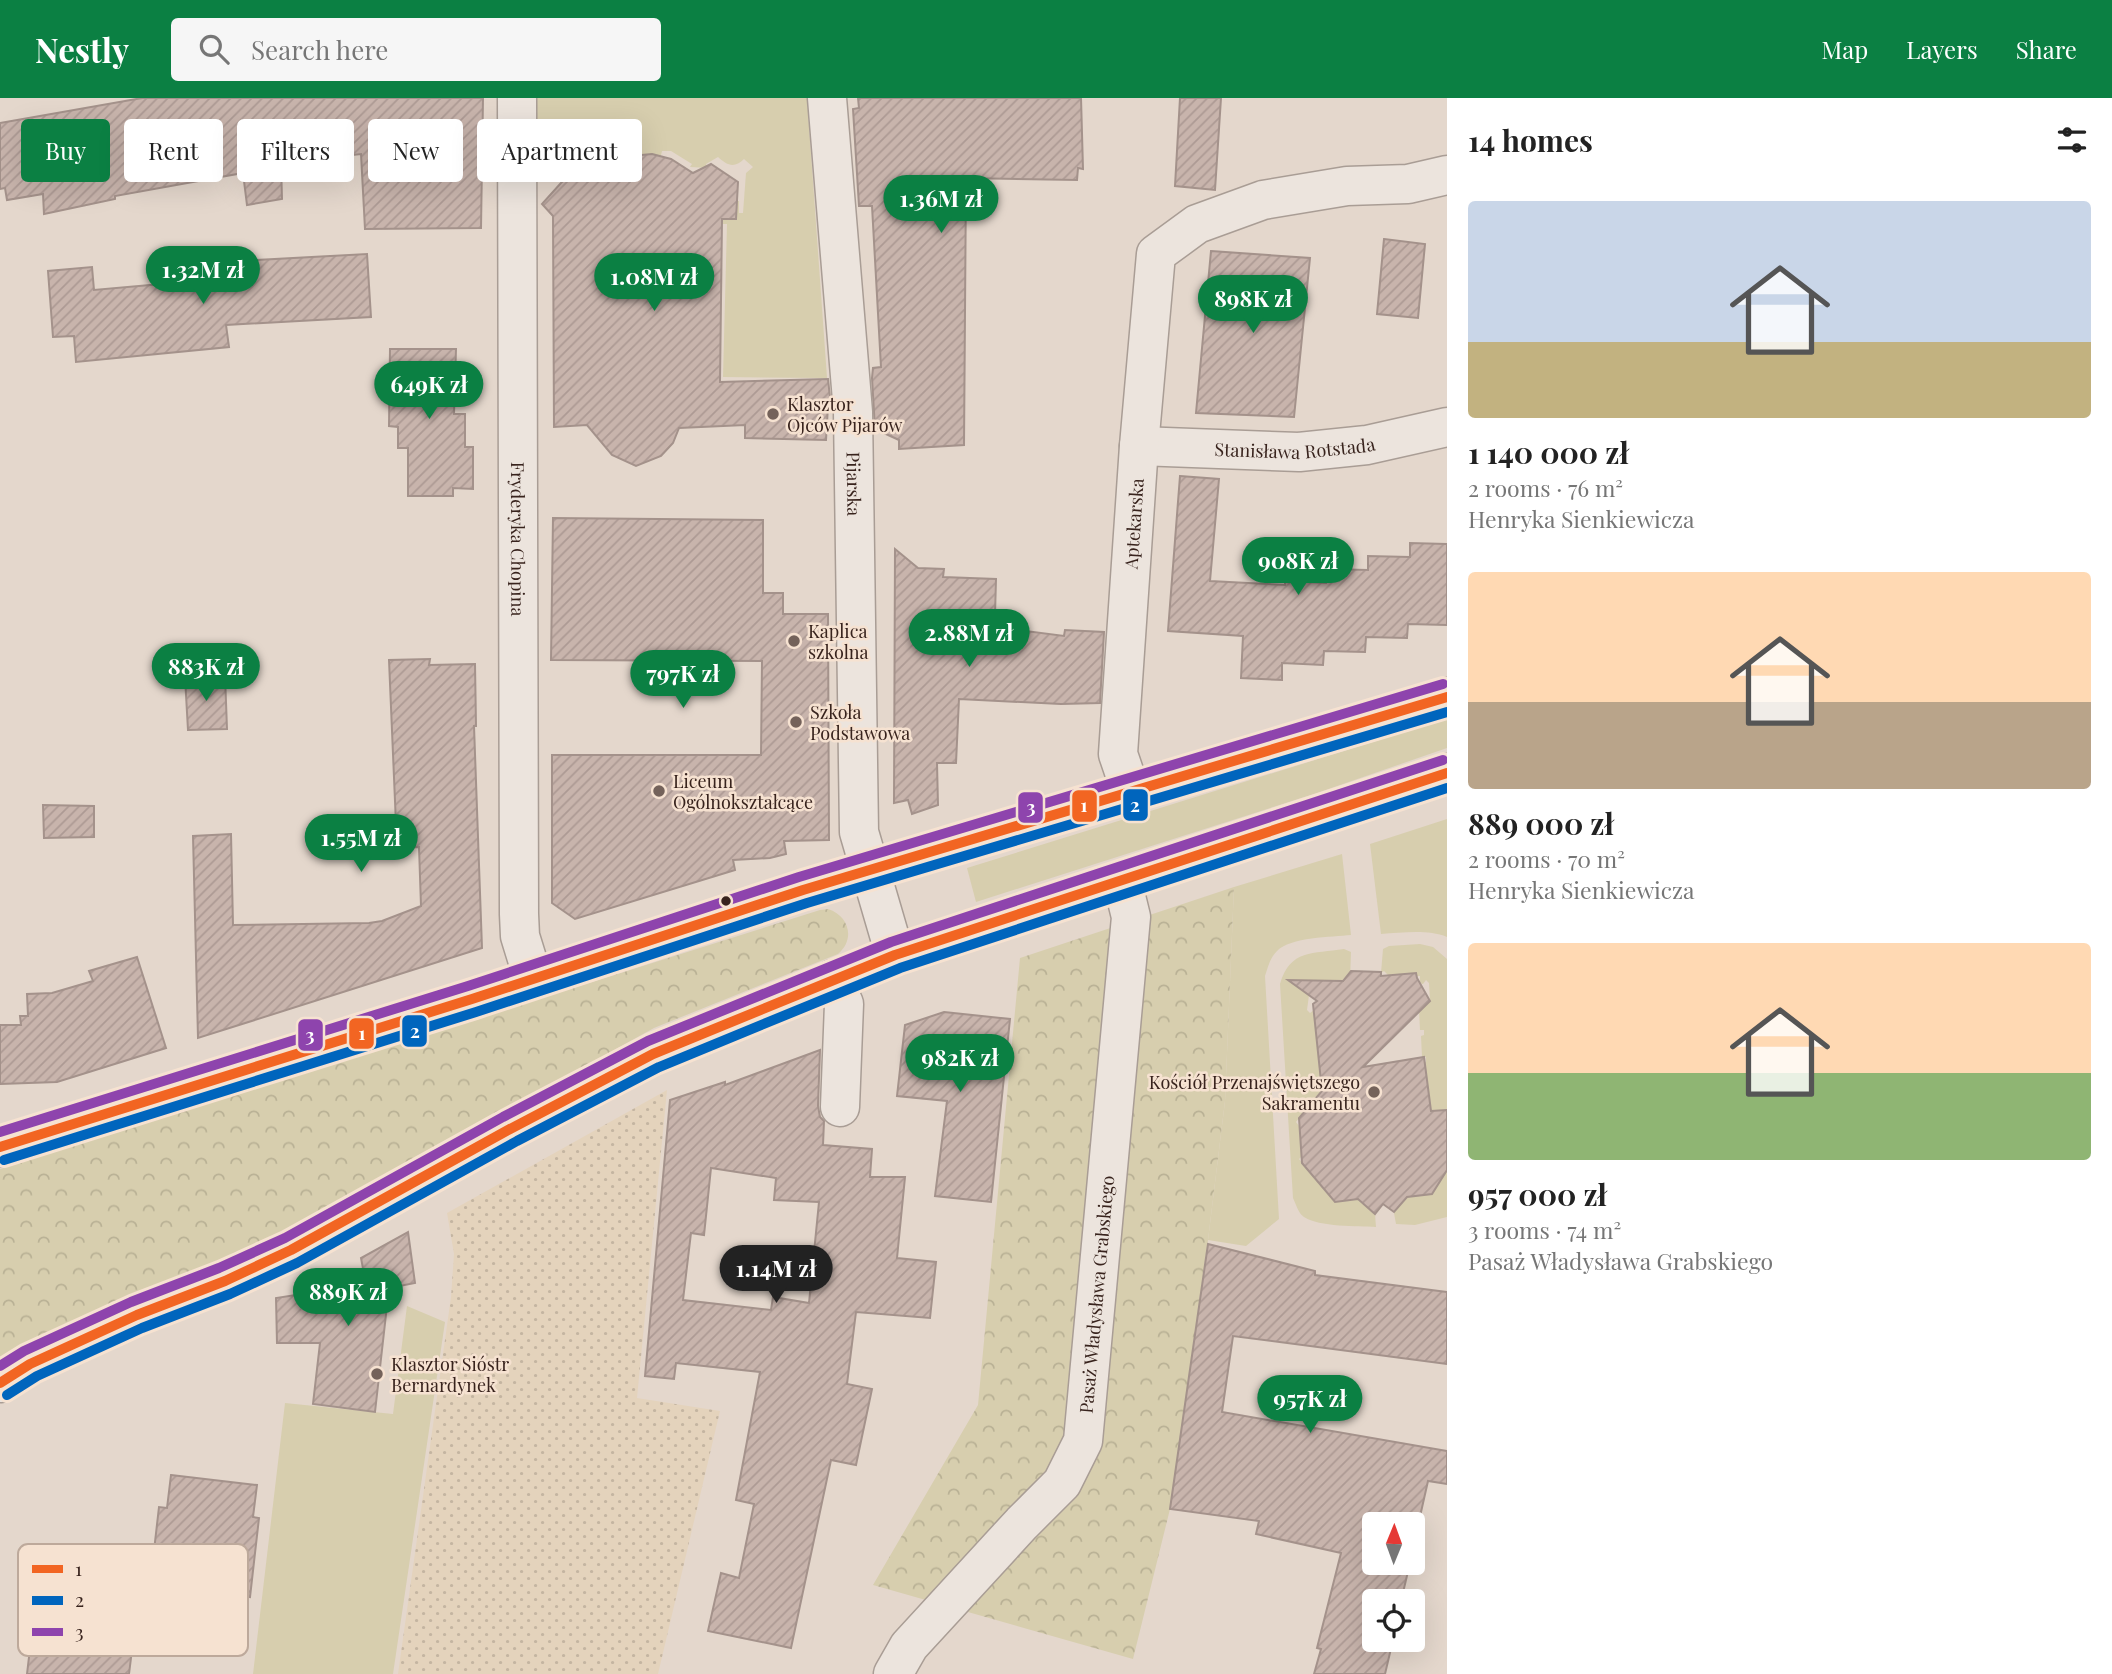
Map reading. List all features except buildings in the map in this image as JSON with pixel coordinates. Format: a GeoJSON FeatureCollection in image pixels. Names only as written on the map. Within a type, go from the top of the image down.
{"type":"FeatureCollection","features":[{"type":"Feature","properties":{"kind":"street","name":"Fryderyka Chopina"},"geometry":{"type":"LineString","coordinates":[[517,98],[519,914],[520,936],[533,978]]}},
{"type":"Feature","properties":{"kind":"street","name":"Pijarska"},"geometry":{"type":"LineString","coordinates":[[827,98],[853,412],[841,478],[859,832],[895,955]]}},
{"type":"Feature","properties":{"kind":"street","name":"Aptekarska"},"geometry":{"type":"LineString","coordinates":[[1131,792],[1118,754],[1139,446],[1156,254],[1197,223],[1263,200],[1346,186],[1408,184],[1447,175]]}},
{"type":"Feature","properties":{"kind":"street","name":"Stanisława Rotstada"},"geometry":{"type":"LineString","coordinates":[[1139,446],[1299,452],[1367,445],[1447,427]]}},
{"type":"Feature","properties":{"kind":"street"},"geometry":{"type":"LineString","coordinates":[[0,1147],[869,869],[1447,697]]}},
{"type":"Feature","properties":{"kind":"street"},"geometry":{"type":"LineString","coordinates":[[0,1383],[30,1364],[137,1315],[225,1281],[291,1250],[510,1129],[653,1054],[895,955],[1447,773]]}},
{"type":"Feature","properties":{"kind":"street","name":"Pasaż Władysława Grabskiego"},"geometry":{"type":"LineString","coordinates":[[901,1660],[1022,1523],[1062,1483],[1083,1441],[1131,917],[1122,880]]}},
{"type":"Feature","properties":{"kind":"street"},"geometry":{"type":"LineString","coordinates":[[833,979],[844,1004],[840,1107]]}},
{"type":"Feature","properties":{"kind":"shaded area"},"geometry":{"type":"Polygon","coordinates":[[[667,1090],[637,1398],[720,1411],[658,1674],[398,1674],[451,1297],[454,1254],[447,1213],[667,1090]]]}},
{"type":"Feature","properties":{"kind":"green space"},"geometry":{"type":"Polygon","coordinates":[[[528,98],[807,98],[827,378],[723,377],[727,224],[714,224],[714,200],[739,201],[739,213],[743,213],[746,173],[753,167],[744,159],[731,165],[718,157],[706,164],[708,168],[690,167],[692,164],[671,151],[662,151],[660,159],[642,159],[642,119],[527,119],[528,98]]]}},
{"type":"Feature","properties":{"kind":"green space"},"geometry":{"type":"Polygon","coordinates":[[[1447,719],[1447,748],[1317,793],[976,902],[967,868],[1447,719]]]}},
{"type":"Feature","properties":{"kind":"green space"},"geometry":{"type":"Polygon","coordinates":[[[1447,819],[1447,937],[1423,932],[1381,934],[1370,844],[1447,819]]]}},
{"type":"Feature","properties":{"kind":"green space"},"geometry":{"type":"Polygon","coordinates":[[[1342,854],[1351,935],[1312,938],[1283,946],[1273,957],[1265,976],[1279,1219],[1246,1246],[1208,1240],[1225,1101],[1234,887],[1342,854]]]}},
{"type":"Feature","properties":{"kind":"green space"},"geometry":{"type":"Polygon","coordinates":[[[1234,887],[1225,1101],[1208,1240],[1170,1509],[1133,1659],[873,1585],[978,1405],[1020,958],[1234,887]]]}},
{"type":"Feature","properties":{"kind":"green space"},"geometry":{"type":"Polygon","coordinates":[[[828,909],[841,917],[848,929],[847,942],[838,954],[654,1028],[311,1218],[204,1272],[0,1357],[0,1169],[828,909]]]}},
{"type":"Feature","properties":{"kind":"green space"},"geometry":{"type":"Polygon","coordinates":[[[1420,944],[1433,947],[1447,959],[1447,1110],[1426,1112],[1428,1089],[1422,1063],[1426,1062],[1426,1057],[1422,1057],[1421,1036],[1424,1035],[1424,1030],[1420,1030],[1419,1009],[1425,1001],[1427,1004],[1430,1001],[1429,983],[1426,980],[1423,984],[1417,983],[1420,982],[1420,976],[1416,976],[1416,973],[1385,979],[1388,975],[1384,971],[1381,973],[1383,949],[1389,946],[1420,944]]]}},
{"type":"Feature","properties":{"kind":"green space"},"geometry":{"type":"Polygon","coordinates":[[[1344,949],[1351,952],[1350,981],[1324,983],[1323,980],[1318,980],[1309,995],[1307,1010],[1310,1013],[1314,1010],[1326,1092],[1302,1121],[1299,1118],[1296,1122],[1299,1126],[1302,1156],[1299,1159],[1323,1188],[1327,1184],[1334,1202],[1339,1202],[1339,1198],[1365,1196],[1366,1206],[1375,1214],[1376,1227],[1319,1223],[1304,1217],[1293,1198],[1280,984],[1284,973],[1296,959],[1313,953],[1344,949]]]}},
{"type":"Feature","properties":{"kind":"green space"},"geometry":{"type":"Polygon","coordinates":[[[1447,1149],[1447,1217],[1415,1225],[1396,1224],[1394,1213],[1400,1193],[1435,1190],[1447,1149]]]}},
{"type":"Feature","properties":{"kind":"green space"},"geometry":{"type":"Polygon","coordinates":[[[407,1306],[445,1322],[393,1674],[253,1674],[285,1403],[393,1414],[407,1306]]]}},
{"type":"Feature","properties":{"kind":"transit line","name":"3"},"geometry":{"type":"LineString","coordinates":[[0,1132],[468,986],[799,877],[1443,684]]}},
{"type":"Feature","properties":{"kind":"transit line","name":"1"},"geometry":{"type":"LineString","coordinates":[[0,1147],[472,999],[803,890],[1447,697]]}},
{"type":"Feature","properties":{"kind":"transit line","name":"2"},"geometry":{"type":"LineString","coordinates":[[4,1160],[476,1012],[807,903],[1447,712]]}},
{"type":"Feature","properties":{"kind":"transit line","name":"3"},"geometry":{"type":"LineString","coordinates":[[0,1366],[24,1351],[131,1302],[219,1268],[285,1238],[503,1117],[648,1041],[891,942],[1443,760]]}},
{"type":"Feature","properties":{"kind":"transit line","name":"1"},"geometry":{"type":"LineString","coordinates":[[0,1383],[30,1364],[137,1315],[225,1281],[291,1250],[510,1129],[653,1054],[895,955],[1447,773]]}},
{"type":"Feature","properties":{"kind":"transit line","name":"2"},"geometry":{"type":"LineString","coordinates":[[7,1395],[37,1376],[142,1328],[230,1294],[297,1263],[517,1141],[659,1067],[900,968],[1447,788]]}},
{"type":"Feature","properties":{"kind":"place","name":"Klasztor Ojców Pijarów"},"geometry":{"type":"Point","coordinates":[773,414]}},
{"type":"Feature","properties":{"kind":"place","name":"Kaplica szkolna"},"geometry":{"type":"Point","coordinates":[794,641]}},
{"type":"Feature","properties":{"kind":"place","name":"Szkoła Podstawowa"},"geometry":{"type":"Point","coordinates":[796,722]}},
{"type":"Feature","properties":{"kind":"place","name":"Liceum Ogólnokształcące"},"geometry":{"type":"Point","coordinates":[659,791]}},
{"type":"Feature","properties":{"kind":"place","name":"Kościół Przenajświętszego Sakramentu"},"geometry":{"type":"Point","coordinates":[1374,1092]}},
{"type":"Feature","properties":{"kind":"place","name":"Klasztor Sióstr Bernardynek"},"geometry":{"type":"Point","coordinates":[377,1374]}}]}
